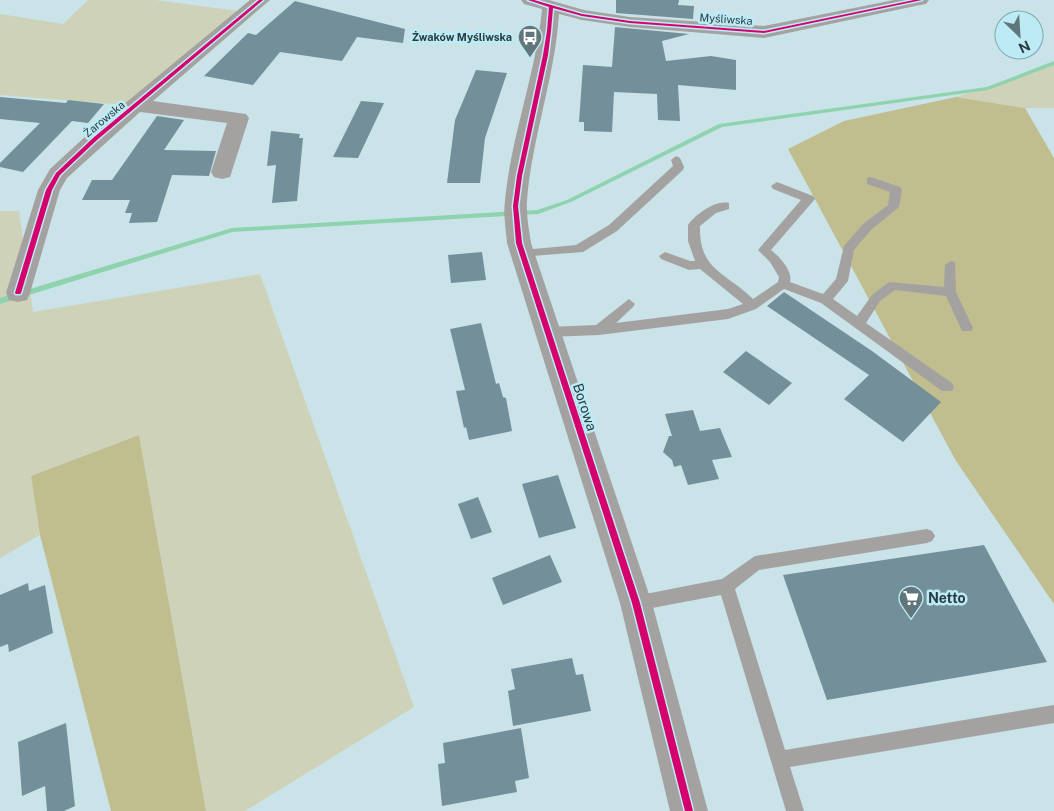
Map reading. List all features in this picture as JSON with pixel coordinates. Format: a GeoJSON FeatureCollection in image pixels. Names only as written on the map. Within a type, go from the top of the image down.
{"type":"FeatureCollection","features":[{"type":"Feature","properties":{"kind":"street","name":"Żarowska"},"geometry":{"type":"LineString","coordinates":[[18,293],[54,179],[67,164],[261,0]]}},
{"type":"Feature","properties":{"kind":"street","name":"Myśliwska"},"geometry":{"type":"LineString","coordinates":[[530,0],[549,3],[582,15],[630,22],[764,32],[920,0]]}},
{"type":"Feature","properties":{"kind":"street","name":"Borowa"},"geometry":{"type":"LineString","coordinates":[[549,3],[550,32],[528,125],[516,214],[523,254],[636,603],[689,811]]}},
{"type":"Feature","properties":{"kind":"street","name":"Żarowska"},"geometry":{"type":"LineString","coordinates":[[136,105],[239,118],[222,172]]}},
{"type":"Feature","properties":{"kind":"lane"},"geometry":{"type":"LineString","coordinates":[[523,254],[579,249],[613,228],[679,167],[676,160]]}},
{"type":"Feature","properties":{"kind":"lane"},"geometry":{"type":"LineString","coordinates":[[825,300],[842,281],[848,249],[867,227],[893,206],[896,190],[871,180]]}},
{"type":"Feature","properties":{"kind":"lane"},"geometry":{"type":"LineString","coordinates":[[548,332],[599,330],[728,314],[752,306],[784,284],[785,277],[774,259],[764,250],[809,199],[778,186]]}},
{"type":"Feature","properties":{"kind":"lane"},"geometry":{"type":"LineString","coordinates":[[725,206],[712,210],[694,225],[692,241],[701,264],[743,295],[752,306]]}},
{"type":"Feature","properties":{"kind":"lane"},"geometry":{"type":"LineString","coordinates":[[665,256],[689,266],[701,264]]}},
{"type":"Feature","properties":{"kind":"lane"},"geometry":{"type":"LineString","coordinates":[[951,265],[950,292],[967,328]]}},
{"type":"Feature","properties":{"kind":"lane"},"geometry":{"type":"LineString","coordinates":[[784,284],[825,300],[948,387]]}},
{"type":"Feature","properties":{"kind":"lane"},"geometry":{"type":"LineString","coordinates":[[859,324],[876,298],[893,285],[950,292]]}},
{"type":"Feature","properties":{"kind":"lane"},"geometry":{"type":"LineString","coordinates":[[599,330],[629,304]]}},
{"type":"Feature","properties":{"kind":"lane"},"geometry":{"type":"LineString","coordinates":[[636,603],[726,586],[755,563],[927,536]]}},
{"type":"Feature","properties":{"kind":"lane"},"geometry":{"type":"LineString","coordinates":[[726,586],[794,811]]}},
{"type":"Feature","properties":{"kind":"lane"},"geometry":{"type":"LineString","coordinates":[[779,760],[1054,714]]}},
{"type":"Feature","properties":{"kind":"green space"},"geometry":{"type":"Polygon","coordinates":[[[88,0],[155,0],[238,11],[127,105],[0,95],[0,14],[63,24],[88,0]]]}},
{"type":"Feature","properties":{"kind":"green space"},"geometry":{"type":"Polygon","coordinates":[[[1054,65],[1054,108],[1025,108],[956,97],[1054,65]]]}},
{"type":"Feature","properties":{"kind":"green space"},"geometry":{"type":"Polygon","coordinates":[[[0,211],[19,211],[33,312],[260,274],[414,707],[245,811],[206,811],[139,435],[31,476],[40,535],[0,558],[0,211]]]}},
{"type":"Feature","properties":{"kind":"shaded area"},"geometry":{"type":"Polygon","coordinates":[[[956,97],[1025,108],[1054,158],[1054,604],[956,461],[788,149],[844,121],[956,97]]]}},
{"type":"Feature","properties":{"kind":"shaded area"},"geometry":{"type":"Polygon","coordinates":[[[139,435],[206,811],[111,811],[40,535],[31,476],[139,435]]]}},
{"type":"Feature","properties":{"kind":"building"},"geometry":{"type":"Polygon","coordinates":[[[616,0],[679,0],[678,5],[694,6],[693,19],[616,13],[616,0]]]}},
{"type":"Feature","properties":{"kind":"building"},"geometry":{"type":"Polygon","coordinates":[[[295,1],[405,29],[403,43],[357,37],[342,61],[280,52],[253,85],[204,76],[248,33],[256,35],[295,1]]]}},
{"type":"Feature","properties":{"kind":"building"},"geometry":{"type":"Polygon","coordinates":[[[615,27],[689,34],[662,41],[666,61],[711,56],[736,60],[736,90],[678,85],[680,121],[658,120],[657,94],[614,92],[612,132],[584,131],[584,122],[579,122],[583,65],[612,67],[615,27]]]}},
{"type":"Feature","properties":{"kind":"building"},"geometry":{"type":"Polygon","coordinates":[[[476,70],[507,73],[485,138],[480,183],[447,183],[455,120],[476,70]]]}},
{"type":"Feature","properties":{"kind":"building"},"geometry":{"type":"Polygon","coordinates":[[[0,97],[66,103],[68,100],[104,104],[88,123],[72,121],[23,172],[0,167],[0,163],[40,123],[0,119],[0,97]]]}},
{"type":"Feature","properties":{"kind":"building"},"geometry":{"type":"Polygon","coordinates":[[[361,101],[384,103],[358,158],[333,157],[361,101]]]}},
{"type":"Feature","properties":{"kind":"building"},"geometry":{"type":"Polygon","coordinates":[[[157,116],[184,120],[164,150],[216,151],[209,176],[172,175],[157,222],[129,223],[132,213],[125,213],[130,200],[82,200],[92,180],[112,180],[157,116]]]}},
{"type":"Feature","properties":{"kind":"building"},"geometry":{"type":"Polygon","coordinates":[[[271,131],[300,134],[299,138],[303,138],[297,201],[272,203],[276,165],[267,166],[271,131]]]}},
{"type":"Feature","properties":{"kind":"building"},"geometry":{"type":"Polygon","coordinates":[[[482,252],[486,280],[451,283],[448,255],[482,252]]]}},
{"type":"Feature","properties":{"kind":"building"},"geometry":{"type":"Polygon","coordinates":[[[784,292],[872,351],[941,402],[903,442],[844,399],[869,375],[767,306],[784,292]]]}},
{"type":"Feature","properties":{"kind":"building"},"geometry":{"type":"Polygon","coordinates":[[[481,323],[496,384],[499,383],[503,397],[506,398],[512,431],[469,440],[466,427],[464,428],[456,391],[465,390],[450,329],[481,323]]]}},
{"type":"Feature","properties":{"kind":"building"},"geometry":{"type":"Polygon","coordinates":[[[746,351],[792,383],[769,405],[723,372],[746,351]]]}},
{"type":"Feature","properties":{"kind":"building"},"geometry":{"type":"Polygon","coordinates":[[[693,410],[700,431],[720,428],[732,457],[712,460],[719,479],[688,485],[681,465],[674,467],[672,460],[663,452],[669,436],[672,436],[665,414],[693,410]]]}},
{"type":"Feature","properties":{"kind":"building"},"geometry":{"type":"Polygon","coordinates":[[[558,475],[576,528],[539,538],[522,484],[558,475]]]}},
{"type":"Feature","properties":{"kind":"building"},"geometry":{"type":"Polygon","coordinates":[[[478,497],[492,532],[471,539],[458,504],[478,497]]]}},
{"type":"Feature","properties":{"kind":"building","name":"Netto"},"geometry":{"type":"Polygon","coordinates":[[[984,545],[1047,662],[827,700],[783,575],[984,545]]]}},
{"type":"Feature","properties":{"kind":"building"},"geometry":{"type":"Polygon","coordinates":[[[550,555],[562,582],[503,605],[492,578],[550,555]]]}},
{"type":"Feature","properties":{"kind":"building"},"geometry":{"type":"Polygon","coordinates":[[[28,583],[29,591],[45,585],[53,633],[9,652],[8,644],[0,647],[0,595],[28,583]]]}},
{"type":"Feature","properties":{"kind":"building"},"geometry":{"type":"Polygon","coordinates":[[[572,658],[576,675],[583,674],[591,711],[513,726],[508,691],[515,689],[511,669],[572,658]]]}},
{"type":"Feature","properties":{"kind":"building"},"geometry":{"type":"Polygon","coordinates":[[[66,723],[75,806],[64,811],[47,811],[45,786],[22,796],[18,742],[66,723]]]}},
{"type":"Feature","properties":{"kind":"building"},"geometry":{"type":"Polygon","coordinates":[[[521,728],[529,778],[515,781],[517,792],[442,806],[438,764],[445,763],[443,743],[521,728]]]}},
{"type":"Feature","properties":{"kind":"waterway"},"geometry":{"type":"LineString","coordinates":[[0,301],[232,230],[538,212],[569,201],[721,125],[988,88],[1054,63]]}},
{"type":"Feature","properties":{"kind":"cycle path"},"geometry":{"type":"LineString","coordinates":[[18,293],[49,190],[58,174],[95,139],[261,0]]}},
{"type":"Feature","properties":{"kind":"cycle path"},"geometry":{"type":"LineString","coordinates":[[530,0],[582,15],[630,22],[764,32],[920,0]]}},
{"type":"Feature","properties":{"kind":"cycle path"},"geometry":{"type":"LineString","coordinates":[[551,6],[546,55],[519,176],[516,201],[519,243],[636,603],[689,811]]}},
{"type":"Feature","properties":{"kind":"place","name":"Żwaków Myśliwska"},"geometry":{"type":"Point","coordinates":[530,58]}},
{"type":"Feature","properties":{"kind":"place","name":"Netto"},"geometry":{"type":"Point","coordinates":[911,619]}}]}
